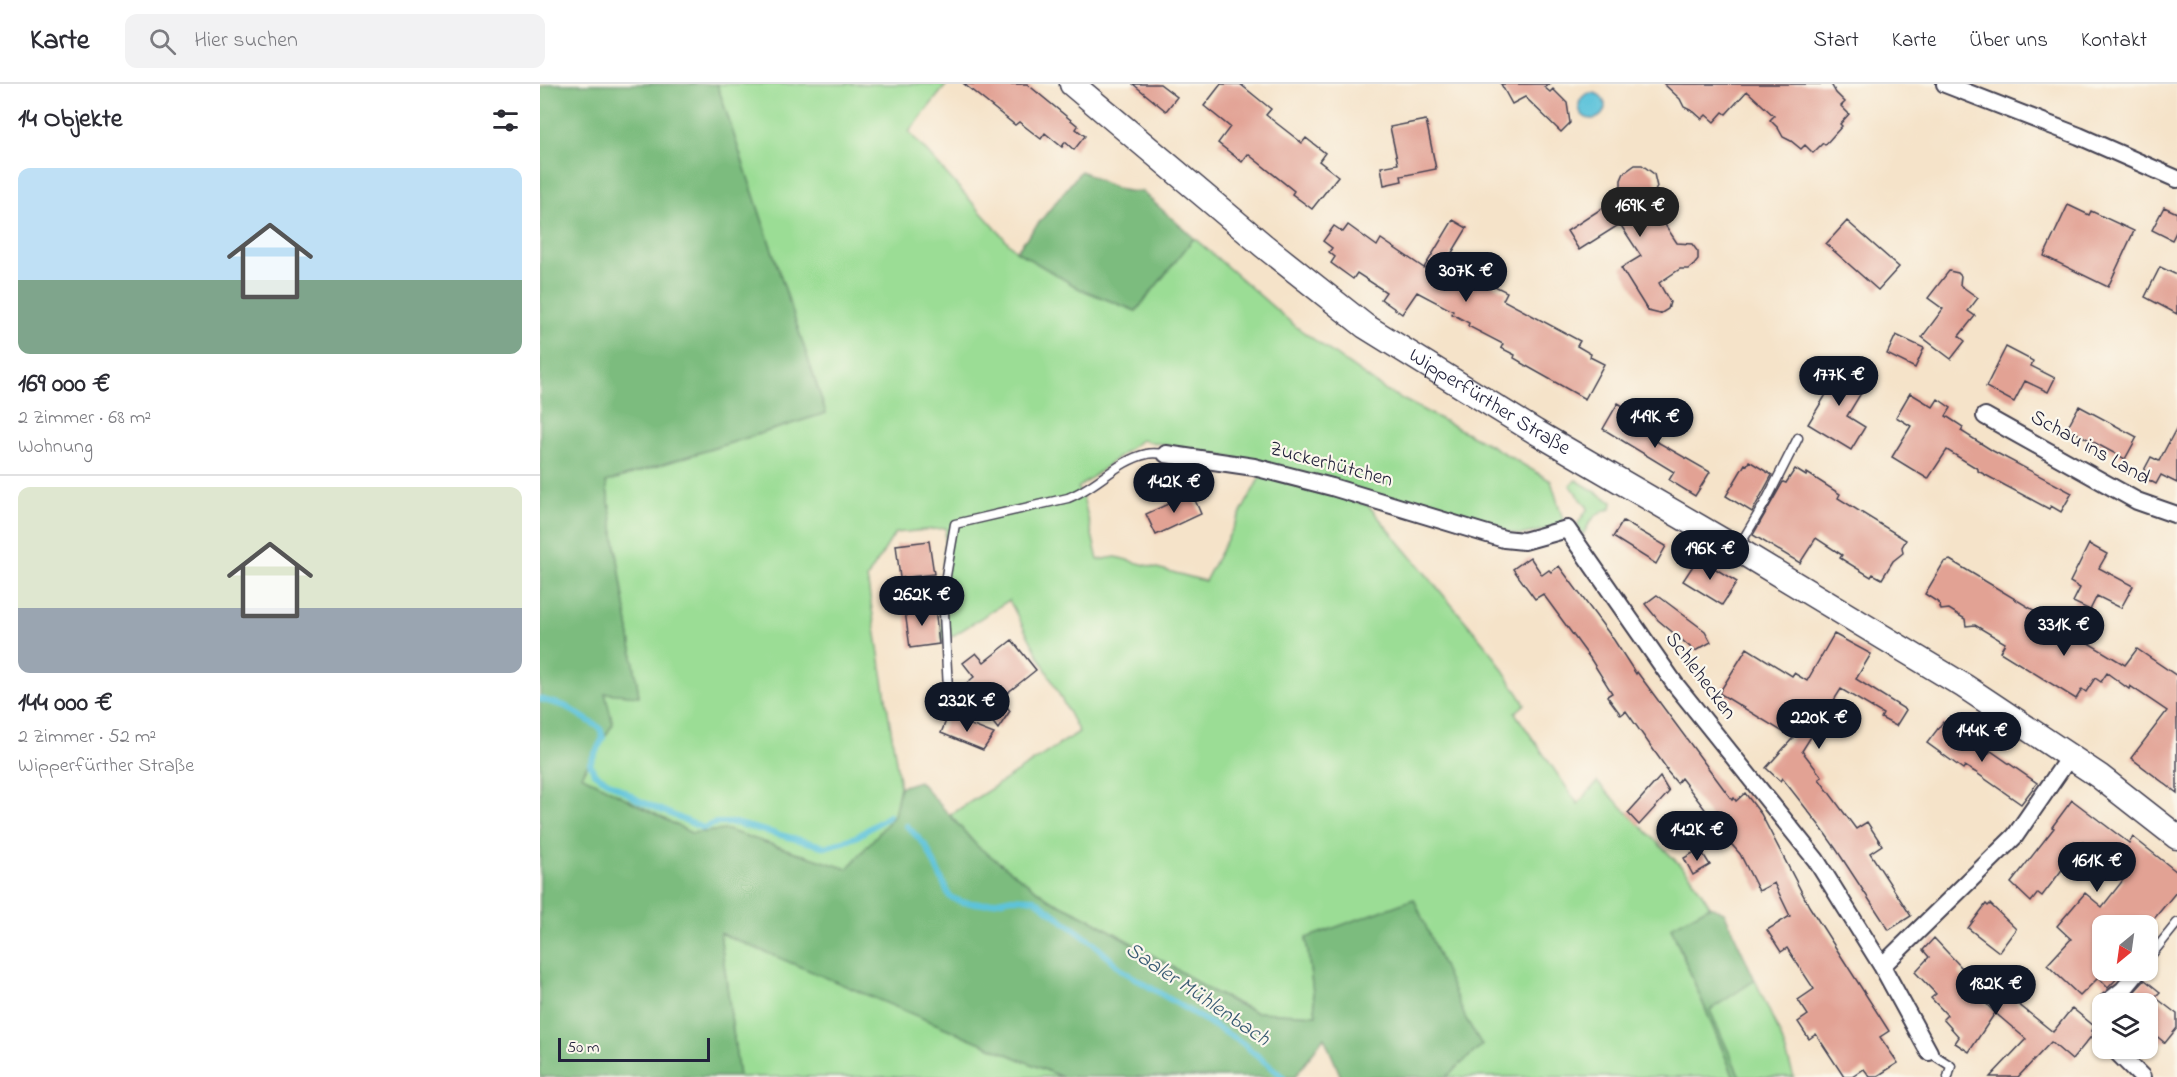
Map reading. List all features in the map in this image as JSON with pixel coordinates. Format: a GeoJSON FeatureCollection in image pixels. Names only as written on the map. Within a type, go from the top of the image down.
{"type":"FeatureCollection","features":[{"type":"Feature","properties":{"kind":"main road","name":"Wipperfürther Straße"},"geometry":{"type":"LineString","coordinates":[[1076,85],[1264,246],[1365,326],[1536,432],[1737,549],[1964,686],[2070,756],[2177,837]]}},
{"type":"Feature","properties":{"kind":"street"},"geometry":{"type":"LineString","coordinates":[[1945,84],[2079,136],[2177,179]]}},
{"type":"Feature","properties":{"kind":"street","name":"Schau ins Land"},"geometry":{"type":"LineString","coordinates":[[1985,416],[2137,501],[2177,515]]}},
{"type":"Feature","properties":{"kind":"street","name":"Zuckerhütchen"},"geometry":{"type":"LineString","coordinates":[[1166,454],[1254,467],[1332,487],[1504,539],[1524,541],[1567,529]]}},
{"type":"Feature","properties":{"kind":"street","name":"Schlehecken"},"geometry":{"type":"LineString","coordinates":[[1567,529],[1676,684],[1816,860],[1882,966],[1929,1052]]}},
{"type":"Feature","properties":{"kind":"street"},"geometry":{"type":"LineString","coordinates":[[1882,966],[2015,836],[2070,756]]}},
{"type":"Feature","properties":{"kind":"street"},"geometry":{"type":"LineString","coordinates":[[2119,993],[2130,981]]}},
{"type":"Feature","properties":{"kind":"street"},"geometry":{"type":"LineString","coordinates":[[2124,1059],[2142,1077]]}},
{"type":"Feature","properties":{"kind":"lane"},"geometry":{"type":"LineString","coordinates":[[1737,549],[1766,501],[1798,438]]}},
{"type":"Feature","properties":{"kind":"lane","name":"Zuckerhütchen"},"geometry":{"type":"LineString","coordinates":[[949,709],[943,593],[954,524],[1068,498],[1080,494],[1129,461],[1148,453],[1166,454]]}},
{"type":"Feature","properties":{"kind":"lane"},"geometry":{"type":"LineString","coordinates":[[2158,947],[2177,923]]}},
{"type":"Feature","properties":{"kind":"lane"},"geometry":{"type":"LineString","coordinates":[[1929,1052],[1951,1066],[1948,1077]]}},
{"type":"Feature","properties":{"kind":"green space"},"geometry":{"type":"Polygon","coordinates":[[[550,84],[717,84],[826,413],[606,482],[639,696],[605,693],[613,724],[581,775],[691,833],[727,830],[847,869],[894,816],[900,787],[919,781],[977,846],[1049,899],[1092,920],[1207,989],[1256,1012],[1316,1015],[1306,938],[1414,899],[1466,1019],[1482,1045],[1446,1077],[1341,1077],[1324,1037],[1295,1077],[1062,1077],[720,933],[739,1077],[540,1077],[540,87],[550,84]]]}},
{"type":"Feature","properties":{"kind":"green space"},"geometry":{"type":"Polygon","coordinates":[[[717,84],[947,84],[909,132],[1014,249],[1080,289],[1136,311],[1194,238],[1295,326],[1385,390],[1490,445],[1551,481],[1565,526],[1520,535],[1247,461],[1141,440],[1078,488],[1084,501],[1098,560],[1116,557],[1205,581],[1261,475],[1368,505],[1492,653],[1525,704],[1515,713],[1578,804],[1597,782],[1691,876],[1710,906],[1671,928],[1734,1077],[1446,1077],[1482,1045],[1466,1019],[1306,938],[1316,1015],[1256,1012],[1207,989],[1092,920],[1049,899],[977,846],[950,815],[1079,732],[1009,600],[942,643],[941,588],[946,528],[895,533],[867,578],[900,787],[894,816],[847,869],[727,830],[691,833],[581,775],[612,724],[604,692],[639,696],[606,482],[826,413],[717,84]]]}},
{"type":"Feature","properties":{"kind":"green space"},"geometry":{"type":"Polygon","coordinates":[[[1081,171],[1118,189],[1141,191],[1194,238],[1136,311],[1080,289],[1016,251],[1081,171]]]}},
{"type":"Feature","properties":{"kind":"green space"},"geometry":{"type":"Polygon","coordinates":[[[1576,480],[1612,502],[1611,509],[1601,512],[1594,518],[1583,535],[1577,525],[1588,508],[1570,485],[1576,480]]]}},
{"type":"Feature","properties":{"kind":"green space"},"geometry":{"type":"Polygon","coordinates":[[[1710,906],[1724,912],[1755,980],[1710,1010],[1740,1077],[1734,1077],[1671,927],[1710,906]]]}},
{"type":"Feature","properties":{"kind":"green space"},"geometry":{"type":"Polygon","coordinates":[[[720,933],[1062,1077],[739,1077],[720,933]]]}},
{"type":"Feature","properties":{"kind":"green space"},"geometry":{"type":"Polygon","coordinates":[[[1755,980],[1781,1037],[1794,1077],[1740,1077],[1709,1010],[1755,980]]]}},
{"type":"Feature","properties":{"kind":"water"},"geometry":{"type":"Polygon","coordinates":[[[1592,93],[1601,97],[1605,106],[1601,115],[1592,119],[1583,115],[1579,106],[1583,97],[1592,93]]]}},
{"type":"Feature","properties":{"kind":"building"},"geometry":{"type":"Polygon","coordinates":[[[964,84],[1027,84],[1078,126],[1076,129],[1085,136],[1074,150],[1065,142],[1062,147],[1045,133],[1041,139],[1019,122],[1015,125],[964,84]]]}},
{"type":"Feature","properties":{"kind":"building"},"geometry":{"type":"Polygon","coordinates":[[[1133,84],[1160,84],[1177,97],[1166,111],[1133,84]]]}},
{"type":"Feature","properties":{"kind":"building"},"geometry":{"type":"Polygon","coordinates":[[[1221,84],[1240,84],[1271,109],[1266,115],[1302,143],[1306,138],[1325,153],[1319,161],[1338,176],[1312,209],[1292,194],[1294,191],[1248,154],[1242,162],[1218,143],[1230,127],[1204,106],[1221,84]]]}},
{"type":"Feature","properties":{"kind":"building"},"geometry":{"type":"Polygon","coordinates":[[[1501,84],[1551,84],[1544,87],[1550,92],[1553,89],[1567,103],[1570,123],[1561,132],[1525,97],[1512,104],[1501,84]]]}},
{"type":"Feature","properties":{"kind":"building"},"geometry":{"type":"Polygon","coordinates":[[[1664,84],[1831,84],[1845,102],[1841,106],[1849,114],[1840,124],[1842,126],[1825,145],[1823,143],[1813,153],[1805,145],[1801,149],[1783,137],[1770,120],[1774,116],[1747,91],[1726,114],[1723,112],[1714,122],[1706,115],[1702,119],[1684,107],[1680,99],[1664,84]]]}},
{"type":"Feature","properties":{"kind":"building"},"geometry":{"type":"Polygon","coordinates":[[[1426,120],[1436,169],[1401,176],[1402,181],[1384,185],[1381,167],[1398,164],[1390,127],[1426,120]]]}},
{"type":"Feature","properties":{"kind":"building"},"geometry":{"type":"Polygon","coordinates":[[[1635,165],[1642,165],[1654,174],[1657,187],[1650,202],[1677,243],[1692,244],[1698,252],[1698,260],[1689,269],[1680,269],[1659,283],[1670,302],[1668,309],[1660,314],[1648,311],[1621,268],[1641,256],[1620,224],[1579,250],[1567,231],[1621,196],[1621,180],[1624,173],[1635,165]]]}},
{"type":"Feature","properties":{"kind":"building"},"geometry":{"type":"Polygon","coordinates":[[[2068,205],[2089,215],[2091,211],[2134,231],[2108,287],[2044,256],[2068,205]]]}},
{"type":"Feature","properties":{"kind":"building"},"geometry":{"type":"Polygon","coordinates":[[[2164,207],[2177,213],[2177,230],[2172,240],[2152,230],[2164,207]]]}},
{"type":"Feature","properties":{"kind":"building"},"geometry":{"type":"Polygon","coordinates":[[[1453,220],[1467,228],[1450,256],[1475,269],[1472,275],[1507,292],[1503,300],[1580,341],[1577,346],[1591,354],[1590,357],[1604,364],[1585,399],[1521,363],[1514,358],[1515,355],[1501,348],[1503,344],[1468,326],[1469,323],[1452,314],[1453,311],[1417,292],[1402,314],[1381,299],[1386,292],[1357,273],[1353,279],[1331,263],[1335,257],[1329,252],[1332,248],[1323,241],[1334,226],[1343,232],[1348,225],[1377,246],[1381,239],[1424,268],[1453,220]]]}},
{"type":"Feature","properties":{"kind":"building"},"geometry":{"type":"Polygon","coordinates":[[[1847,221],[1899,267],[1878,290],[1826,244],[1847,221]]]}},
{"type":"Feature","properties":{"kind":"building"},"geometry":{"type":"Polygon","coordinates":[[[2160,267],[2177,275],[2177,314],[2145,297],[2160,267]]]}},
{"type":"Feature","properties":{"kind":"building"},"geometry":{"type":"Polygon","coordinates":[[[1949,271],[1958,273],[1961,276],[1960,285],[1978,298],[1968,311],[1975,316],[1959,336],[1965,341],[1951,359],[1922,337],[1943,309],[1928,298],[1949,271]]]}},
{"type":"Feature","properties":{"kind":"building"},"geometry":{"type":"Polygon","coordinates":[[[1896,335],[1924,348],[1915,368],[1887,354],[1896,335]]]}},
{"type":"Feature","properties":{"kind":"building"},"geometry":{"type":"Polygon","coordinates":[[[2006,347],[2033,361],[2031,366],[2055,378],[2048,392],[2025,381],[2014,402],[1986,387],[2006,347]]]}},
{"type":"Feature","properties":{"kind":"building"},"geometry":{"type":"Polygon","coordinates":[[[1829,367],[1837,371],[1839,368],[1852,376],[1855,371],[1869,380],[1847,416],[1865,427],[1851,450],[1808,424],[1827,393],[1817,387],[1829,367]]]}},
{"type":"Feature","properties":{"kind":"building"},"geometry":{"type":"Polygon","coordinates":[[[1910,393],[1933,407],[1938,399],[1951,408],[1946,416],[1963,427],[1961,431],[1993,451],[2072,493],[2061,512],[2051,506],[2049,509],[1978,471],[1947,450],[1928,479],[1892,457],[1911,426],[1896,417],[1910,393]]]}},
{"type":"Feature","properties":{"kind":"building"},"geometry":{"type":"Polygon","coordinates":[[[1618,403],[1654,425],[1647,436],[1710,472],[1695,496],[1669,480],[1674,472],[1603,429],[1618,403]]]}},
{"type":"Feature","properties":{"kind":"building"},"geometry":{"type":"Polygon","coordinates":[[[2079,406],[2137,437],[2125,459],[2067,428],[2079,406]]]}},
{"type":"Feature","properties":{"kind":"building"},"geometry":{"type":"Polygon","coordinates":[[[2177,427],[2177,483],[2161,475],[2156,484],[2141,476],[2151,457],[2159,461],[2177,427]]]}},
{"type":"Feature","properties":{"kind":"building"},"geometry":{"type":"Polygon","coordinates":[[[1749,461],[1772,475],[1752,512],[1726,496],[1749,461]]]}},
{"type":"Feature","properties":{"kind":"building"},"geometry":{"type":"Polygon","coordinates":[[[1795,469],[1806,476],[1807,473],[1840,494],[1838,498],[1906,540],[1902,547],[1903,553],[1893,561],[1882,579],[1873,574],[1871,577],[1840,558],[1842,555],[1816,538],[1800,563],[1753,535],[1783,482],[1786,483],[1795,469]]]}},
{"type":"Feature","properties":{"kind":"building"},"geometry":{"type":"Polygon","coordinates":[[[1192,493],[1201,514],[1156,535],[1146,514],[1192,493]]]}},
{"type":"Feature","properties":{"kind":"building"},"geometry":{"type":"Polygon","coordinates":[[[1623,521],[1666,546],[1656,564],[1613,537],[1623,521]]]}},
{"type":"Feature","properties":{"kind":"building"},"geometry":{"type":"Polygon","coordinates":[[[929,541],[934,574],[900,578],[896,545],[929,541]]]}},
{"type":"Feature","properties":{"kind":"building"},"geometry":{"type":"Polygon","coordinates":[[[2089,544],[2107,554],[2099,568],[2133,586],[2121,608],[2097,596],[2090,610],[2073,602],[2080,588],[2070,582],[2089,544]]]}},
{"type":"Feature","properties":{"kind":"building"},"geometry":{"type":"Polygon","coordinates":[[[1530,557],[1542,575],[1559,566],[1614,640],[1636,674],[1637,672],[1732,800],[1734,798],[1736,801],[1745,793],[1761,814],[1809,906],[1889,1031],[1880,1037],[1898,1063],[1876,1077],[1870,1077],[1864,1069],[1852,1077],[1844,1077],[1816,1034],[1809,1039],[1798,1022],[1808,1015],[1798,1000],[1814,989],[1787,948],[1781,952],[1767,930],[1790,916],[1774,883],[1759,891],[1740,854],[1712,822],[1714,821],[1681,778],[1677,783],[1626,711],[1621,715],[1607,696],[1612,693],[1590,658],[1543,594],[1535,599],[1513,569],[1530,557]]]}},
{"type":"Feature","properties":{"kind":"building"},"geometry":{"type":"Polygon","coordinates":[[[1698,558],[1737,582],[1722,605],[1683,581],[1698,558]]]}},
{"type":"Feature","properties":{"kind":"building"},"geometry":{"type":"Polygon","coordinates":[[[1950,560],[2125,665],[2137,649],[2177,676],[2177,793],[2131,758],[2167,711],[2107,673],[2101,682],[2095,678],[2086,692],[2082,689],[2076,699],[2000,652],[2005,643],[1975,625],[1966,626],[1965,619],[1949,609],[1941,610],[1939,603],[1925,594],[1944,562],[1950,560]]]}},
{"type":"Feature","properties":{"kind":"building"},"geometry":{"type":"Polygon","coordinates":[[[1657,595],[1705,631],[1711,642],[1695,651],[1658,620],[1645,604],[1657,595]]]}},
{"type":"Feature","properties":{"kind":"building"},"geometry":{"type":"Polygon","coordinates":[[[935,607],[939,644],[910,648],[905,611],[935,607]]]}},
{"type":"Feature","properties":{"kind":"building"},"geometry":{"type":"Polygon","coordinates":[[[1834,634],[1871,654],[1856,679],[1906,710],[1896,726],[1881,718],[1883,714],[1841,689],[1802,751],[1822,777],[1819,779],[1856,829],[1867,822],[1882,845],[1870,853],[1911,916],[1889,930],[1819,825],[1782,778],[1780,781],[1766,768],[1793,738],[1719,693],[1747,648],[1792,676],[1794,673],[1807,681],[1834,634]]]}},
{"type":"Feature","properties":{"kind":"building"},"geometry":{"type":"Polygon","coordinates":[[[1012,640],[1036,670],[1001,698],[1010,711],[998,729],[964,685],[974,677],[963,663],[976,653],[984,662],[1012,640]]]}},
{"type":"Feature","properties":{"kind":"building"},"geometry":{"type":"Polygon","coordinates":[[[948,716],[994,734],[983,750],[941,733],[948,716]]]}},
{"type":"Feature","properties":{"kind":"building"},"geometry":{"type":"Polygon","coordinates":[[[1943,722],[1988,754],[1991,751],[2037,783],[2021,804],[1975,772],[1965,766],[1963,769],[1927,743],[1943,722]]]}},
{"type":"Feature","properties":{"kind":"building"},"geometry":{"type":"Polygon","coordinates":[[[1660,777],[1669,792],[1639,825],[1628,813],[1660,777]]]}},
{"type":"Feature","properties":{"kind":"building"},"geometry":{"type":"Polygon","coordinates":[[[2072,800],[2129,843],[2133,837],[2177,872],[2177,891],[2157,915],[2092,915],[2092,981],[2095,981],[2080,996],[2047,965],[2071,939],[2057,926],[2085,893],[2102,907],[2124,879],[2109,868],[2112,864],[2083,842],[2042,896],[2038,893],[2031,902],[2011,883],[2054,828],[2052,827],[2072,800]]]}},
{"type":"Feature","properties":{"kind":"building"},"geometry":{"type":"Polygon","coordinates":[[[1700,849],[1710,865],[1693,875],[1684,858],[1700,849]]]}},
{"type":"Feature","properties":{"kind":"building"},"geometry":{"type":"Polygon","coordinates":[[[1986,904],[1988,906],[1990,904],[2016,929],[1999,952],[1968,928],[1986,904]]]}},
{"type":"Feature","properties":{"kind":"building"},"geometry":{"type":"Polygon","coordinates":[[[1934,938],[1962,968],[1958,973],[1995,1013],[1969,1052],[1955,1043],[1959,1037],[1943,1019],[1947,1015],[1931,998],[1936,994],[1915,972],[1929,957],[1923,950],[1934,938]]]}},
{"type":"Feature","properties":{"kind":"building"},"geometry":{"type":"Polygon","coordinates":[[[2101,981],[2115,981],[2108,988],[2101,981]]]}},
{"type":"Feature","properties":{"kind":"building"},"geometry":{"type":"Polygon","coordinates":[[[2144,981],[2160,992],[2158,994],[2133,993],[2144,981]]]}},
{"type":"Feature","properties":{"kind":"building"},"geometry":{"type":"Polygon","coordinates":[[[2008,996],[2053,1032],[2072,1008],[2092,1024],[2092,1035],[2072,1060],[2051,1042],[2018,1077],[1990,1077],[2026,1039],[1993,1011],[2008,996]]]}},
{"type":"Feature","properties":{"kind":"building"},"geometry":{"type":"Polygon","coordinates":[[[2158,999],[2177,1014],[2177,1028],[2165,1043],[2158,1037],[2158,999]]]}},
{"type":"Feature","properties":{"kind":"waterway"},"geometry":{"type":"LineString","coordinates":[[540,699],[565,706],[600,728],[603,738],[590,763],[594,773],[640,801],[703,828],[716,823],[735,823],[826,847],[856,837],[889,816]]}},
{"type":"Feature","properties":{"kind":"waterway","name":"Saaler Mühlenbach"},"geometry":{"type":"LineString","coordinates":[[907,826],[926,846],[950,897],[962,902],[983,904],[1012,898],[1034,899],[1093,943],[1123,971],[1241,1042],[1283,1077]]}}]}
